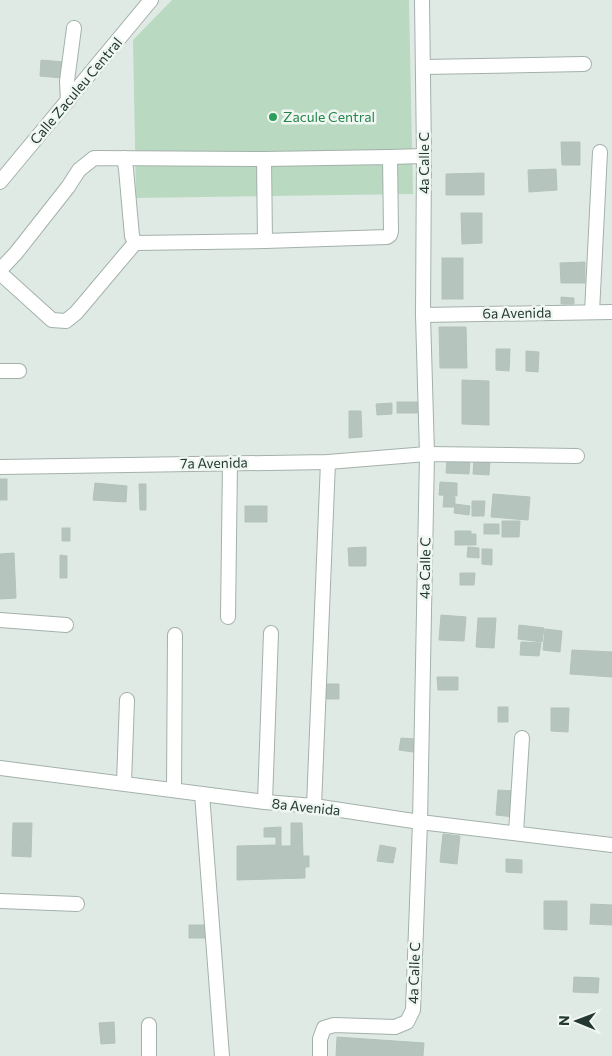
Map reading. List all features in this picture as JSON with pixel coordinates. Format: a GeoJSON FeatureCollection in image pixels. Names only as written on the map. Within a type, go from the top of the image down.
{"type":"FeatureCollection","features":[{"type":"Feature","properties":{"kind":"street","name":"Calle Zaculeu Central"},"geometry":{"type":"LineString","coordinates":[[0,182],[152,0]]}},
{"type":"Feature","properties":{"kind":"street","name":"4a Calle C"},"geometry":{"type":"LineString","coordinates":[[320,1056],[320,1039],[324,1028],[334,1024],[396,1027],[407,1022],[413,1010],[420,822],[427,454],[423,315],[424,156],[422,0]]}},
{"type":"Feature","properties":{"kind":"street"},"geometry":{"type":"LineString","coordinates":[[68,101],[67,81],[74,28]]}},
{"type":"Feature","properties":{"kind":"street"},"geometry":{"type":"LineString","coordinates":[[423,67],[584,64]]}},
{"type":"Feature","properties":{"kind":"street"},"geometry":{"type":"LineString","coordinates":[[592,312],[600,152]]}},
{"type":"Feature","properties":{"kind":"street"},"geometry":{"type":"LineString","coordinates":[[390,157],[391,231],[387,237],[135,243],[76,314],[66,321],[52,320],[0,272],[68,187],[79,170],[94,158],[264,159],[424,156]]}},
{"type":"Feature","properties":{"kind":"street"},"geometry":{"type":"LineString","coordinates":[[124,158],[132,236],[135,243]]}},
{"type":"Feature","properties":{"kind":"street"},"geometry":{"type":"LineString","coordinates":[[264,159],[265,241]]}},
{"type":"Feature","properties":{"kind":"street","name":"6a Avenida"},"geometry":{"type":"LineString","coordinates":[[423,315],[612,312]]}},
{"type":"Feature","properties":{"kind":"street"},"geometry":{"type":"LineString","coordinates":[[0,371],[19,371]]}},
{"type":"Feature","properties":{"kind":"street","name":"7a Avenida"},"geometry":{"type":"LineString","coordinates":[[0,468],[230,462],[328,462],[427,454],[577,456]]}},
{"type":"Feature","properties":{"kind":"street"},"geometry":{"type":"LineString","coordinates":[[228,617],[230,462]]}},
{"type":"Feature","properties":{"kind":"street"},"geometry":{"type":"LineString","coordinates":[[314,806],[328,462]]}},
{"type":"Feature","properties":{"kind":"street"},"geometry":{"type":"LineString","coordinates":[[0,620],[66,625]]}},
{"type":"Feature","properties":{"kind":"street"},"geometry":{"type":"LineString","coordinates":[[265,802],[271,633]]}},
{"type":"Feature","properties":{"kind":"street"},"geometry":{"type":"LineString","coordinates":[[174,790],[175,635]]}},
{"type":"Feature","properties":{"kind":"street"},"geometry":{"type":"LineString","coordinates":[[124,784],[127,700]]}},
{"type":"Feature","properties":{"kind":"street"},"geometry":{"type":"LineString","coordinates":[[516,834],[522,738]]}},
{"type":"Feature","properties":{"kind":"street","name":"8a Avenida"},"geometry":{"type":"LineString","coordinates":[[0,768],[612,845]]}},
{"type":"Feature","properties":{"kind":"street"},"geometry":{"type":"LineString","coordinates":[[202,794],[222,1056]]}},
{"type":"Feature","properties":{"kind":"street"},"geometry":{"type":"LineString","coordinates":[[0,901],[77,904]]}},
{"type":"Feature","properties":{"kind":"street"},"geometry":{"type":"LineString","coordinates":[[149,1025],[149,1056]]}},
{"type":"Feature","properties":{"kind":"green space","name":"Zacule Central"},"geometry":{"type":"Polygon","coordinates":[[[172,0],[409,0],[413,194],[136,198],[133,40],[172,0]]]}},
{"type":"Feature","properties":{"kind":"building"},"geometry":{"type":"Polygon","coordinates":[[[41,60],[64,62],[62,78],[40,76],[41,60]]]}},
{"type":"Feature","properties":{"kind":"building"},"geometry":{"type":"Polygon","coordinates":[[[561,142],[580,142],[580,165],[562,165],[561,142]]]}},
{"type":"Feature","properties":{"kind":"building"},"geometry":{"type":"Polygon","coordinates":[[[556,169],[557,190],[529,192],[528,170],[556,169]]]}},
{"type":"Feature","properties":{"kind":"building"},"geometry":{"type":"Polygon","coordinates":[[[484,173],[484,195],[446,195],[446,174],[484,173]]]}},
{"type":"Feature","properties":{"kind":"building"},"geometry":{"type":"Polygon","coordinates":[[[461,213],[482,213],[482,243],[462,244],[461,213]]]}},
{"type":"Feature","properties":{"kind":"building"},"geometry":{"type":"Polygon","coordinates":[[[442,258],[463,258],[463,299],[442,299],[442,258]]]}},
{"type":"Feature","properties":{"kind":"building"},"geometry":{"type":"Polygon","coordinates":[[[585,262],[585,283],[561,283],[560,263],[585,262]]]}},
{"type":"Feature","properties":{"kind":"building"},"geometry":{"type":"Polygon","coordinates":[[[561,297],[574,298],[574,304],[561,304],[561,297]]]}},
{"type":"Feature","properties":{"kind":"building"},"geometry":{"type":"Polygon","coordinates":[[[439,327],[466,327],[467,368],[440,368],[439,327]]]}},
{"type":"Feature","properties":{"kind":"building"},"geometry":{"type":"Polygon","coordinates":[[[496,349],[510,349],[509,371],[496,370],[496,349]]]}},
{"type":"Feature","properties":{"kind":"building"},"geometry":{"type":"Polygon","coordinates":[[[526,351],[539,352],[538,372],[526,371],[526,351]]]}},
{"type":"Feature","properties":{"kind":"building"},"geometry":{"type":"Polygon","coordinates":[[[462,380],[489,381],[489,425],[462,424],[462,380]]]}},
{"type":"Feature","properties":{"kind":"building"},"geometry":{"type":"Polygon","coordinates":[[[397,402],[420,402],[420,413],[397,413],[397,402]]]}},
{"type":"Feature","properties":{"kind":"building"},"geometry":{"type":"Polygon","coordinates":[[[392,403],[392,414],[377,415],[376,404],[392,403]]]}},
{"type":"Feature","properties":{"kind":"building"},"geometry":{"type":"Polygon","coordinates":[[[349,411],[361,411],[362,437],[349,438],[349,411]]]}},
{"type":"Feature","properties":{"kind":"building"},"geometry":{"type":"Polygon","coordinates":[[[447,458],[470,459],[469,474],[446,473],[447,458]]]}},
{"type":"Feature","properties":{"kind":"building"},"geometry":{"type":"Polygon","coordinates":[[[474,459],[490,460],[489,475],[473,474],[474,459]]]}},
{"type":"Feature","properties":{"kind":"building"},"geometry":{"type":"Polygon","coordinates":[[[0,479],[7,479],[7,500],[0,500],[0,479]]]}},
{"type":"Feature","properties":{"kind":"building"},"geometry":{"type":"Polygon","coordinates":[[[440,482],[457,483],[457,496],[439,495],[440,482]]]}},
{"type":"Feature","properties":{"kind":"building"},"geometry":{"type":"Polygon","coordinates":[[[95,483],[127,486],[126,502],[93,500],[95,483]]]}},
{"type":"Feature","properties":{"kind":"building"},"geometry":{"type":"Polygon","coordinates":[[[139,484],[146,484],[146,510],[140,510],[139,484]]]}},
{"type":"Feature","properties":{"kind":"building"},"geometry":{"type":"Polygon","coordinates":[[[493,494],[530,497],[528,520],[491,517],[493,494]]]}},
{"type":"Feature","properties":{"kind":"building"},"geometry":{"type":"Polygon","coordinates":[[[444,496],[455,497],[455,507],[443,507],[444,496]]]}},
{"type":"Feature","properties":{"kind":"building"},"geometry":{"type":"Polygon","coordinates":[[[472,501],[485,501],[484,516],[472,516],[472,501]]]}},
{"type":"Feature","properties":{"kind":"building"},"geometry":{"type":"Polygon","coordinates":[[[455,504],[470,506],[469,515],[454,513],[455,504]]]}},
{"type":"Feature","properties":{"kind":"building"},"geometry":{"type":"Polygon","coordinates":[[[245,506],[267,506],[267,522],[245,522],[245,506]]]}},
{"type":"Feature","properties":{"kind":"building"},"geometry":{"type":"Polygon","coordinates":[[[502,521],[520,521],[519,537],[502,537],[502,521]]]}},
{"type":"Feature","properties":{"kind":"building"},"geometry":{"type":"Polygon","coordinates":[[[484,524],[499,524],[499,534],[484,534],[484,524]]]}},
{"type":"Feature","properties":{"kind":"building"},"geometry":{"type":"Polygon","coordinates":[[[62,528],[70,528],[70,541],[62,541],[62,528]]]}},
{"type":"Feature","properties":{"kind":"building"},"geometry":{"type":"Polygon","coordinates":[[[455,531],[471,531],[471,534],[476,534],[476,545],[455,545],[455,531]]]}},
{"type":"Feature","properties":{"kind":"building"},"geometry":{"type":"Polygon","coordinates":[[[366,547],[366,566],[349,566],[348,548],[366,547]]]}},
{"type":"Feature","properties":{"kind":"building"},"geometry":{"type":"Polygon","coordinates":[[[468,547],[479,548],[479,558],[467,557],[468,547]]]}},
{"type":"Feature","properties":{"kind":"building"},"geometry":{"type":"Polygon","coordinates":[[[482,549],[492,549],[492,565],[482,564],[482,549]]]}},
{"type":"Feature","properties":{"kind":"building"},"geometry":{"type":"Polygon","coordinates":[[[14,553],[16,598],[0,599],[0,554],[14,553]]]}},
{"type":"Feature","properties":{"kind":"building"},"geometry":{"type":"Polygon","coordinates":[[[60,555],[67,556],[67,578],[60,578],[60,555]]]}},
{"type":"Feature","properties":{"kind":"building"},"geometry":{"type":"Polygon","coordinates":[[[460,573],[475,573],[474,585],[460,585],[460,573]]]}},
{"type":"Feature","properties":{"kind":"building"},"geometry":{"type":"Polygon","coordinates":[[[441,615],[466,617],[464,641],[439,640],[441,615]]]}},
{"type":"Feature","properties":{"kind":"building"},"geometry":{"type":"Polygon","coordinates":[[[478,618],[496,618],[494,648],[476,647],[478,618]]]}},
{"type":"Feature","properties":{"kind":"building"},"geometry":{"type":"Polygon","coordinates":[[[519,625],[544,628],[542,642],[518,639],[519,625]]]}},
{"type":"Feature","properties":{"kind":"building"},"geometry":{"type":"Polygon","coordinates":[[[545,629],[562,631],[560,652],[543,650],[545,629]]]}},
{"type":"Feature","properties":{"kind":"building"},"geometry":{"type":"Polygon","coordinates":[[[521,642],[541,643],[539,656],[520,655],[521,642]]]}},
{"type":"Feature","properties":{"kind":"building"},"geometry":{"type":"Polygon","coordinates":[[[572,650],[612,652],[612,677],[570,674],[572,650]]]}},
{"type":"Feature","properties":{"kind":"building"},"geometry":{"type":"Polygon","coordinates":[[[437,677],[458,677],[458,690],[438,690],[437,677]]]}},
{"type":"Feature","properties":{"kind":"building"},"geometry":{"type":"Polygon","coordinates":[[[327,684],[339,684],[339,699],[326,699],[327,684]]]}},
{"type":"Feature","properties":{"kind":"building"},"geometry":{"type":"Polygon","coordinates":[[[498,707],[508,707],[508,722],[498,722],[498,707]]]}},
{"type":"Feature","properties":{"kind":"building"},"geometry":{"type":"Polygon","coordinates":[[[551,708],[569,708],[568,732],[551,731],[551,708]]]}},
{"type":"Feature","properties":{"kind":"building"},"geometry":{"type":"Polygon","coordinates":[[[401,738],[415,739],[413,752],[399,750],[401,738]]]}},
{"type":"Feature","properties":{"kind":"building"},"geometry":{"type":"Polygon","coordinates":[[[498,790],[515,791],[514,817],[496,815],[498,790]]]}},
{"type":"Feature","properties":{"kind":"building"},"geometry":{"type":"Polygon","coordinates":[[[13,823],[32,823],[31,857],[12,856],[13,823]]]}},
{"type":"Feature","properties":{"kind":"building"},"geometry":{"type":"Polygon","coordinates":[[[291,823],[302,823],[303,856],[309,856],[309,867],[305,867],[305,878],[237,880],[237,846],[276,845],[276,837],[264,837],[264,828],[281,827],[281,846],[291,846],[291,823]]]}},
{"type":"Feature","properties":{"kind":"building"},"geometry":{"type":"Polygon","coordinates":[[[443,834],[460,836],[457,864],[440,862],[443,834]]]}},
{"type":"Feature","properties":{"kind":"building"},"geometry":{"type":"Polygon","coordinates":[[[380,845],[396,848],[393,863],[377,861],[380,845]]]}},
{"type":"Feature","properties":{"kind":"building"},"geometry":{"type":"Polygon","coordinates":[[[506,859],[522,860],[522,873],[506,872],[506,859]]]}},
{"type":"Feature","properties":{"kind":"building"},"geometry":{"type":"Polygon","coordinates":[[[544,901],[567,901],[567,930],[544,929],[544,901]]]}},
{"type":"Feature","properties":{"kind":"building"},"geometry":{"type":"Polygon","coordinates":[[[591,904],[612,905],[612,925],[590,924],[591,904]]]}},
{"type":"Feature","properties":{"kind":"building"},"geometry":{"type":"Polygon","coordinates":[[[189,925],[208,925],[208,938],[189,938],[189,925]]]}},
{"type":"Feature","properties":{"kind":"building"},"geometry":{"type":"Polygon","coordinates":[[[574,977],[599,978],[598,993],[573,992],[574,977]]]}},
{"type":"Feature","properties":{"kind":"building"},"geometry":{"type":"Polygon","coordinates":[[[114,1022],[115,1043],[101,1044],[99,1023],[114,1022]]]}},
{"type":"Feature","properties":{"kind":"building"},"geometry":{"type":"Polygon","coordinates":[[[337,1037],[424,1043],[423,1056],[336,1056],[337,1037]]]}},
{"type":"Feature","properties":{"kind":"place","name":"Zacule Central"},"geometry":{"type":"Point","coordinates":[273,117]}}]}
